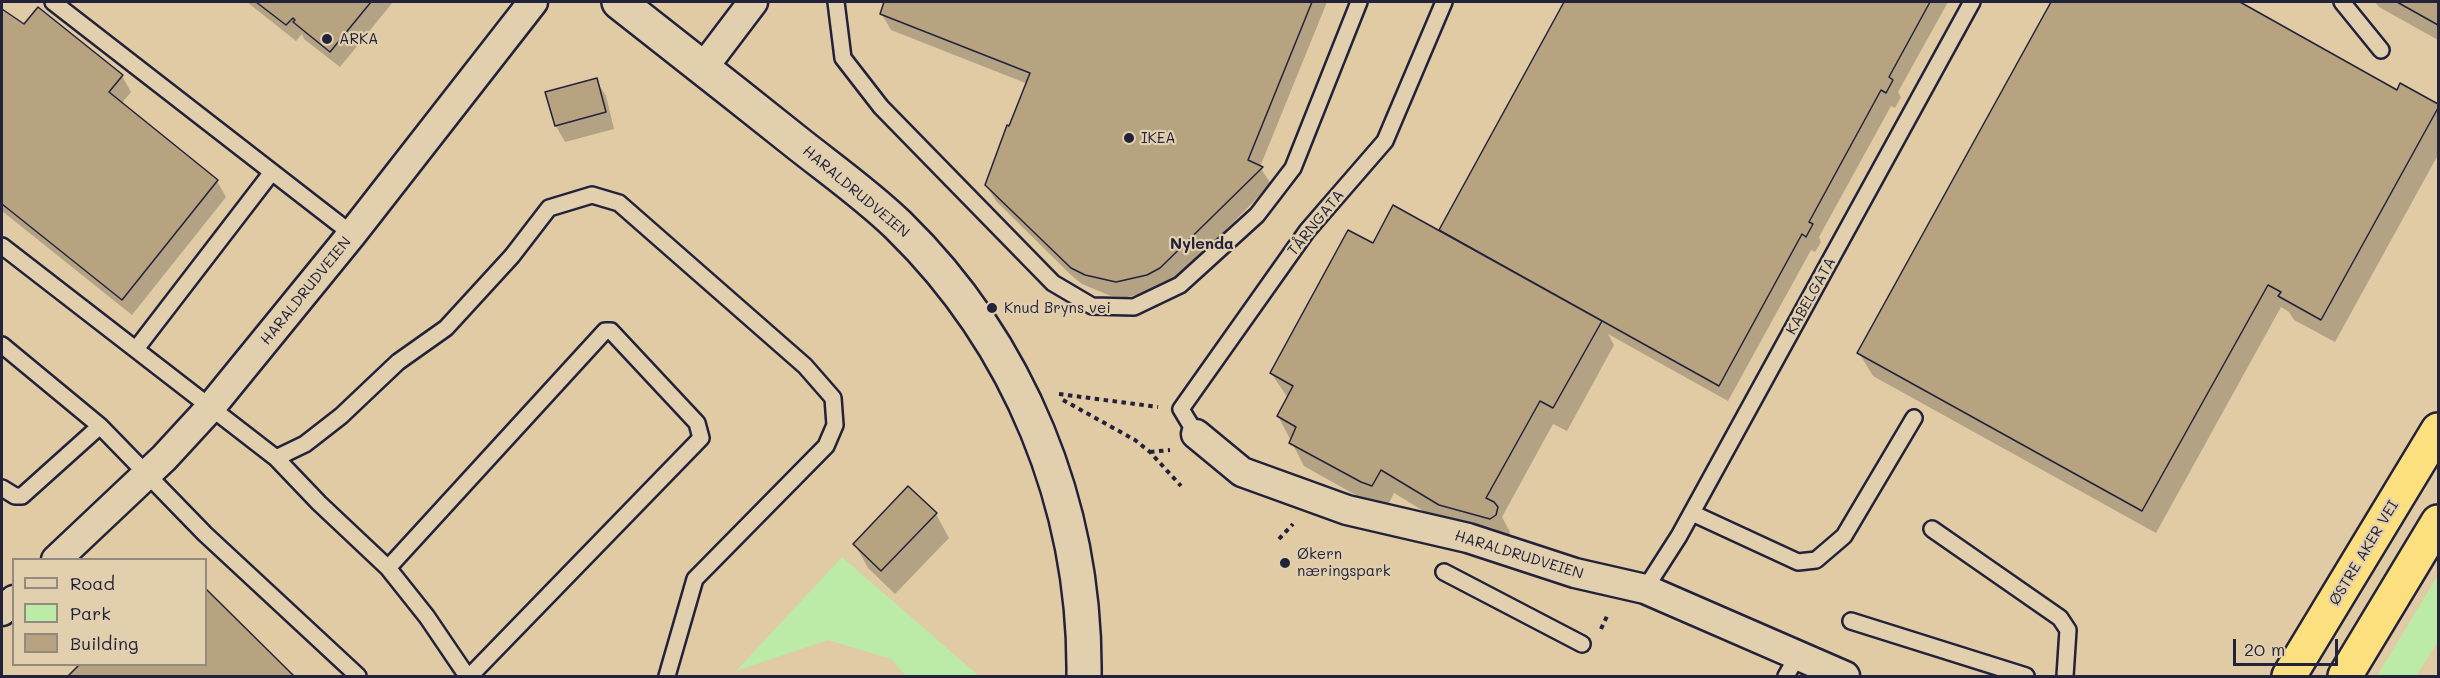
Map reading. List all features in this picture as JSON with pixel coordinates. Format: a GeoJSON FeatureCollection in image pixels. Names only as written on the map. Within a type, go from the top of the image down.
{"type":"FeatureCollection","features":[{"type":"Feature","properties":{"kind":"highway","name":"ØSTRE AKER VEI"},"geometry":{"type":"LineString","coordinates":[[2289,676],[2439,430]]}},
{"type":"Feature","properties":{"kind":"highway"},"geometry":{"type":"LineString","coordinates":[[2345,676],[2439,522]]}},
{"type":"Feature","properties":{"kind":"street","name":"HARALDRUDVEIEN"},"geometry":{"type":"LineString","coordinates":[[58,558],[147,473],[211,407],[352,234],[533,2]]}},
{"type":"Feature","properties":{"kind":"street","name":"HARALDRUDVEIEN"},"geometry":{"type":"LineString","coordinates":[[619,2],[897,224],[962,297],[989,337],[1035,425],[1058,485],[1081,591],[1084,676]]}},
{"type":"Feature","properties":{"kind":"street"},"geometry":{"type":"LineString","coordinates":[[703,68],[753,2]]}},
{"type":"Feature","properties":{"kind":"street","name":"HARALDRUDVEIEN"},"geometry":{"type":"LineString","coordinates":[[1196,434],[1242,472],[1347,510],[1468,538],[1575,573],[1645,589],[1792,666],[1845,676]]}},
{"type":"Feature","properties":{"kind":"lane"},"geometry":{"type":"LineString","coordinates":[[53,2],[352,234]]}},
{"type":"Feature","properties":{"kind":"lane"},"geometry":{"type":"LineString","coordinates":[[836,2],[843,58],[881,107],[1053,283],[1092,306],[1134,307],[1180,285],[1257,215],[1293,168],[1359,2]]}},
{"type":"Feature","properties":{"kind":"lane","name":"TÅRNGATA"},"geometry":{"type":"LineString","coordinates":[[1181,409],[1307,231],[1385,141],[1444,2]]}},
{"type":"Feature","properties":{"kind":"lane","name":"KABELGATA"},"geometry":{"type":"LineString","coordinates":[[1645,589],[1692,513],[1972,2]]}},
{"type":"Feature","properties":{"kind":"lane"},"geometry":{"type":"LineString","coordinates":[[2342,2],[2381,50]]}},
{"type":"Feature","properties":{"kind":"lane"},"geometry":{"type":"LineString","coordinates":[[136,349],[272,172]]}},
{"type":"Feature","properties":{"kind":"lane"},"geometry":{"type":"LineString","coordinates":[[276,458],[305,444],[341,416],[398,362],[446,328],[512,256],[549,208],[592,195],[619,203],[805,366],[833,398],[835,425],[826,446],[695,579],[667,676]]}},
{"type":"Feature","properties":{"kind":"lane"},"geometry":{"type":"LineString","coordinates":[[2,246],[276,458],[319,503],[388,568],[427,617],[469,676],[701,438],[697,423],[611,332],[605,331],[388,568]]}},
{"type":"Feature","properties":{"kind":"lane"},"geometry":{"type":"LineString","coordinates":[[2,345],[100,426],[205,534],[358,676]]}},
{"type":"Feature","properties":{"kind":"lane"},"geometry":{"type":"LineString","coordinates":[[1181,409],[1196,434]]}},
{"type":"Feature","properties":{"kind":"lane"},"geometry":{"type":"LineString","coordinates":[[1692,513],[1798,562],[1816,560],[1844,536],[1914,418]]}},
{"type":"Feature","properties":{"kind":"lane"},"geometry":{"type":"LineString","coordinates":[[2,488],[15,496],[22,496],[100,426]]}},
{"type":"Feature","properties":{"kind":"lane"},"geometry":{"type":"LineString","coordinates":[[1932,529],[2060,618],[2068,630],[2065,676]]}},
{"type":"Feature","properties":{"kind":"lane"},"geometry":{"type":"LineString","coordinates":[[1444,572],[1582,644]]}},
{"type":"Feature","properties":{"kind":"lane"},"geometry":{"type":"LineString","coordinates":[[1851,621],[2026,676]]}},
{"type":"Feature","properties":{"kind":"path"},"geometry":{"type":"LineString","coordinates":[[1181,409],[1052,393],[1084,414],[1135,440],[1150,452],[1181,486]]}},
{"type":"Feature","properties":{"kind":"path"},"geometry":{"type":"LineString","coordinates":[[1280,539],[1298,518]]}},
{"type":"Feature","properties":{"kind":"green space"},"geometry":{"type":"Polygon","coordinates":[[[842,557],[979,676],[906,676],[891,659],[828,640],[736,671],[842,557]]]}},
{"type":"Feature","properties":{"kind":"green space"},"geometry":{"type":"Polygon","coordinates":[[[2438,575],[2438,643],[2416,676],[2377,676],[2438,575]]]}},
{"type":"Feature","properties":{"kind":"building","name":"ARKA"},"geometry":{"type":"Polygon","coordinates":[[[256,2],[371,2],[330,52],[293,22],[295,20],[293,18],[286,25],[256,2]]]}},
{"type":"Feature","properties":{"kind":"building","name":"IKEA"},"geometry":{"type":"Polygon","coordinates":[[[884,2],[1312,2],[1248,160],[1263,167],[1160,268],[1147,275],[1116,282],[1085,275],[1071,268],[985,185],[1007,125],[1009,126],[1030,73],[880,14],[884,2]]]}},
{"type":"Feature","properties":{"kind":"building"},"geometry":{"type":"Polygon","coordinates":[[[1564,2],[1930,2],[1889,77],[1893,80],[1886,93],[1881,90],[1809,222],[1813,224],[1806,237],[1802,234],[1719,386],[1439,230],[1564,2]]]}},
{"type":"Feature","properties":{"kind":"building"},"geometry":{"type":"Polygon","coordinates":[[[2051,2],[2240,2],[2397,90],[2400,83],[2438,104],[2438,108],[2321,320],[2278,296],[2281,292],[2268,285],[2142,511],[1857,353],[2051,2]]]}},
{"type":"Feature","properties":{"kind":"building"},"geometry":{"type":"Polygon","coordinates":[[[2397,2],[2438,2],[2438,25],[2397,2]]]}},
{"type":"Feature","properties":{"kind":"building"},"geometry":{"type":"Polygon","coordinates":[[[38,7],[123,75],[109,92],[218,180],[122,300],[2,204],[2,9],[24,24],[38,7]]]}},
{"type":"Feature","properties":{"kind":"building"},"geometry":{"type":"Polygon","coordinates":[[[597,78],[606,112],[555,126],[545,92],[597,78]]]}},
{"type":"Feature","properties":{"kind":"building"},"geometry":{"type":"Polygon","coordinates":[[[1393,205],[1602,321],[1553,408],[1540,401],[1486,498],[1498,507],[1496,515],[1490,519],[1439,505],[1381,470],[1372,486],[1361,482],[1289,443],[1296,427],[1277,416],[1293,386],[1270,373],[1348,230],[1373,243],[1393,205]]]}},
{"type":"Feature","properties":{"kind":"building"},"geometry":{"type":"Polygon","coordinates":[[[908,486],[937,513],[881,571],[853,544],[908,486]]]}},
{"type":"Feature","properties":{"kind":"building"},"geometry":{"type":"Polygon","coordinates":[[[207,590],[294,676],[68,676],[78,666],[207,666],[207,590]]]}},
{"type":"Feature","properties":{"kind":"place","name":"ARKA"},"geometry":{"type":"Point","coordinates":[327,39]}},
{"type":"Feature","properties":{"kind":"place","name":"IKEA"},"geometry":{"type":"Point","coordinates":[1129,138]}},
{"type":"Feature","properties":{"kind":"place","name":"Knud Bryns vei"},"geometry":{"type":"Point","coordinates":[992,308]}},
{"type":"Feature","properties":{"kind":"place","name":"Økern næringspark"},"geometry":{"type":"Point","coordinates":[1285,563]}},
{"type":"Feature","properties":{"kind":"district","name":"Nylenda"},"geometry":{"type":"Point","coordinates":[1202,244]}}]}
